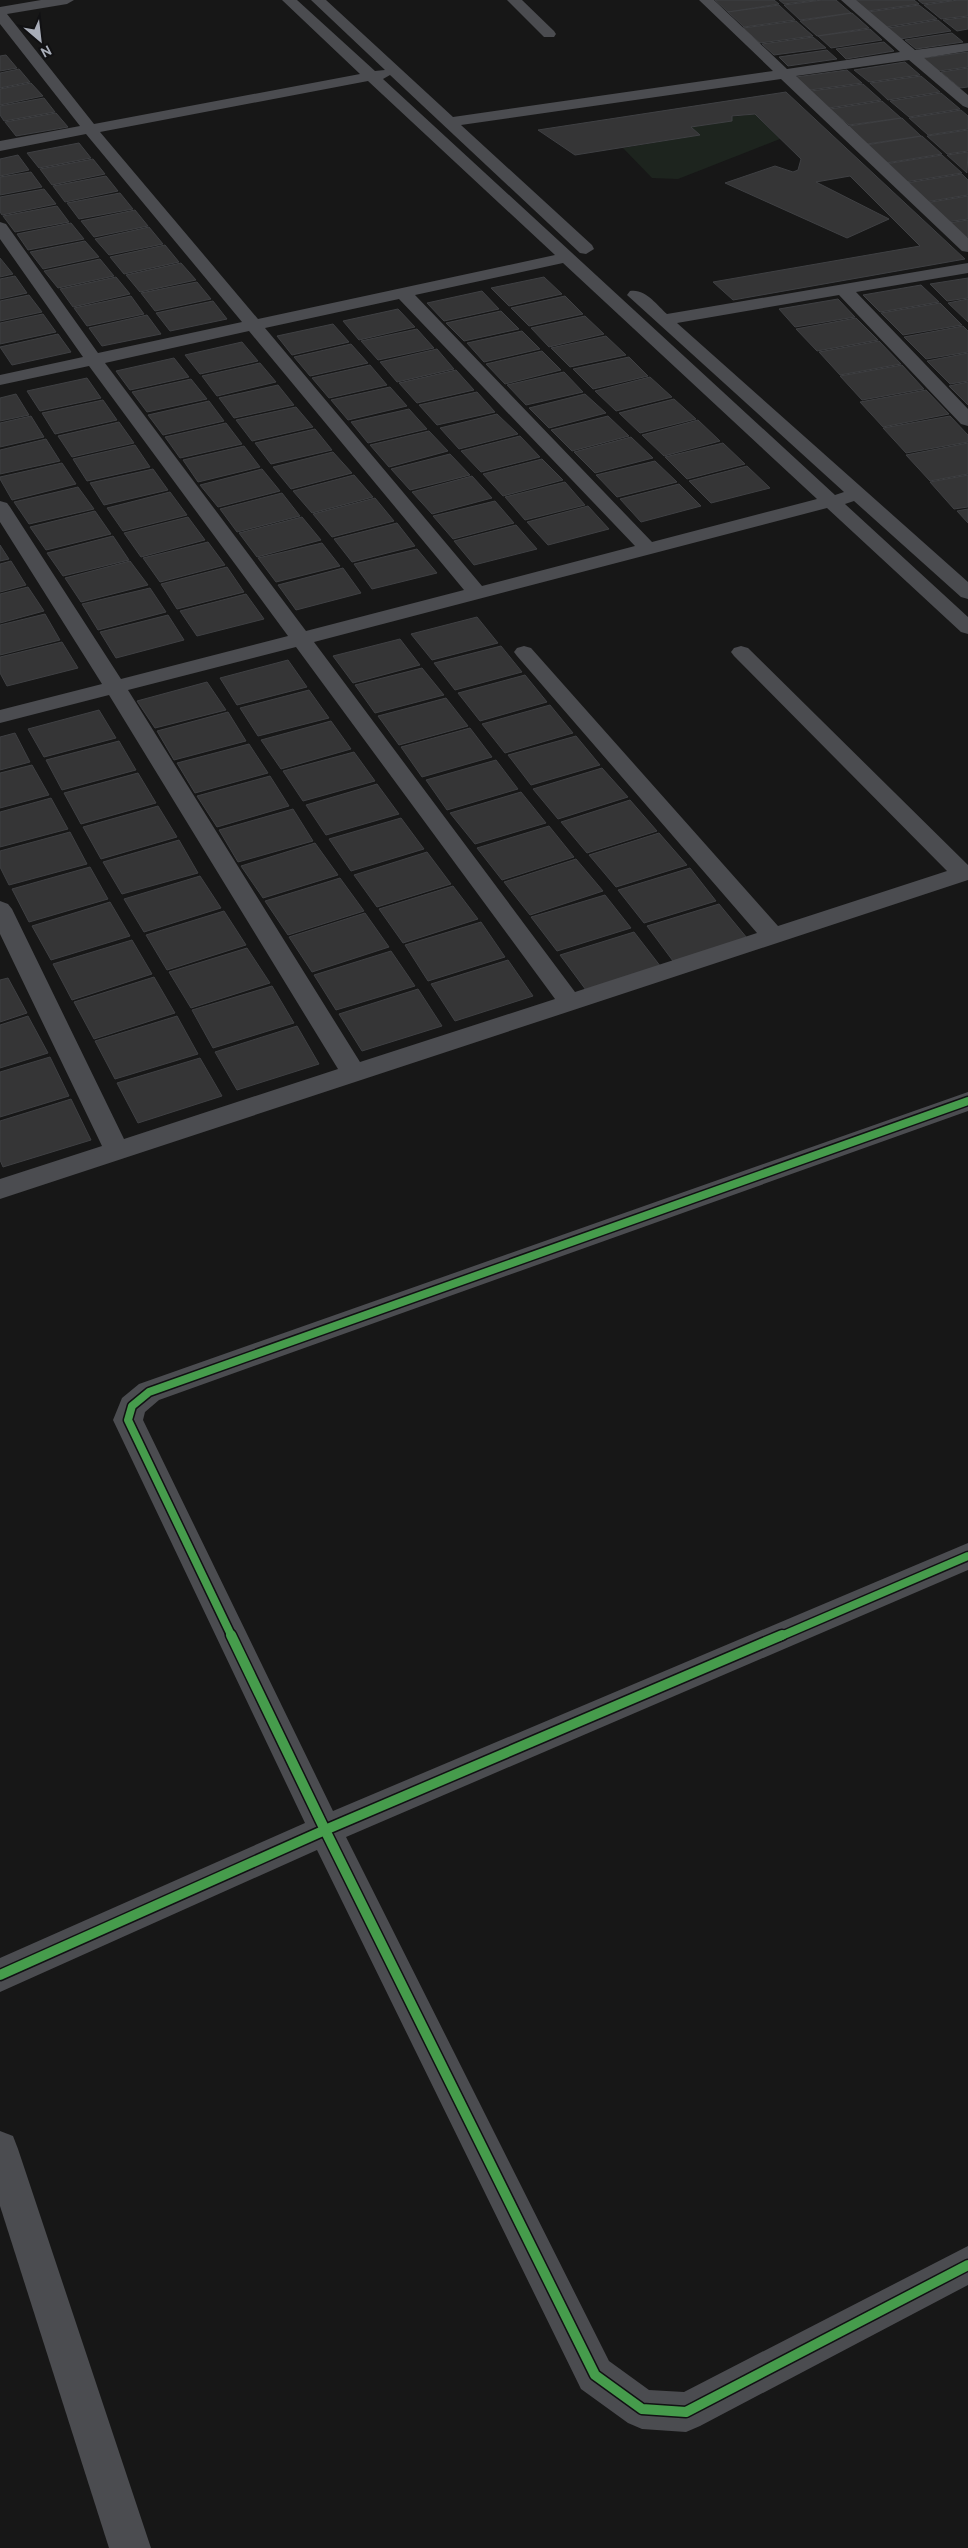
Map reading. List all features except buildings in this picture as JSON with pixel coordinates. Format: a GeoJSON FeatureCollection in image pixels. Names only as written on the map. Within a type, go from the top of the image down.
{"type":"FeatureCollection","features":[{"type":"Feature","properties":{"kind":"street"},"geometry":{"type":"LineString","coordinates":[[0,10],[67,0]]}},
{"type":"Feature","properties":{"kind":"street"},"geometry":{"type":"LineString","coordinates":[[289,0],[968,628]]}},
{"type":"Feature","properties":{"kind":"street"},"geometry":{"type":"LineString","coordinates":[[318,0],[597,258]]}},
{"type":"Feature","properties":{"kind":"street"},"geometry":{"type":"LineString","coordinates":[[514,0],[549,34]]}},
{"type":"Feature","properties":{"kind":"street"},"geometry":{"type":"LineString","coordinates":[[706,0],[968,247]]}},
{"type":"Feature","properties":{"kind":"street"},"geometry":{"type":"LineString","coordinates":[[848,0],[968,103]]}},
{"type":"Feature","properties":{"kind":"street"},"geometry":{"type":"LineString","coordinates":[[0,15],[90,129],[477,593]]}},
{"type":"Feature","properties":{"kind":"street"},"geometry":{"type":"LineString","coordinates":[[450,122],[968,47]]}},
{"type":"Feature","properties":{"kind":"street"},"geometry":{"type":"LineString","coordinates":[[0,146],[396,72]]}},
{"type":"Feature","properties":{"kind":"street"},"geometry":{"type":"LineString","coordinates":[[0,227],[94,360],[570,1002]]}},
{"type":"Feature","properties":{"kind":"street"},"geometry":{"type":"LineString","coordinates":[[0,380],[567,257]]}},
{"type":"Feature","properties":{"kind":"street"},"geometry":{"type":"LineString","coordinates":[[662,320],[968,268]]}},
{"type":"Feature","properties":{"kind":"street"},"geometry":{"type":"LineString","coordinates":[[626,286],[860,494],[958,573],[968,592]]}},
{"type":"Feature","properties":{"kind":"street"},"geometry":{"type":"LineString","coordinates":[[842,288],[968,420]]}},
{"type":"Feature","properties":{"kind":"street"},"geometry":{"type":"LineString","coordinates":[[402,292],[648,549]]}},
{"type":"Feature","properties":{"kind":"street"},"geometry":{"type":"LineString","coordinates":[[0,717],[860,494]]}},
{"type":"Feature","properties":{"kind":"street"},"geometry":{"type":"LineString","coordinates":[[0,506],[115,687],[352,1072]]}},
{"type":"Feature","properties":{"kind":"street"},"geometry":{"type":"LineString","coordinates":[[524,652],[773,936]]}},
{"type":"Feature","properties":{"kind":"street"},"geometry":{"type":"LineString","coordinates":[[0,1189],[352,1072],[966,873],[741,652]]}},
{"type":"Feature","properties":{"kind":"street"},"geometry":{"type":"LineString","coordinates":[[0,909],[117,1150]]}},
{"type":"Feature","properties":{"kind":"street"},"geometry":{"type":"LineString","coordinates":[[968,1101],[149,1392],[132,1406],[128,1420],[325,1830],[594,2375],[642,2409],[686,2412],[968,2265]]}},
{"type":"Feature","properties":{"kind":"street"},"geometry":{"type":"LineString","coordinates":[[0,1975],[325,1830],[968,1556]]}},
{"type":"Feature","properties":{"kind":"street"},"geometry":{"type":"LineString","coordinates":[[0,2149],[130,2548]]}},
{"type":"Feature","properties":{"kind":"shaded area"},"geometry":{"type":"Polygon","coordinates":[[[755,114],[780,139],[678,179],[652,178],[623,148],[700,135],[691,127],[732,121],[732,117],[755,114]]]}},
{"type":"Feature","properties":{"kind":"cycle path"},"geometry":{"type":"LineString","coordinates":[[968,1101],[149,1392],[132,1406],[128,1420],[325,1830],[595,2375],[642,2409],[686,2412],[968,2265]]}},
{"type":"Feature","properties":{"kind":"cycle path"},"geometry":{"type":"LineString","coordinates":[[0,1975],[325,1830],[968,1556]]}}]}
